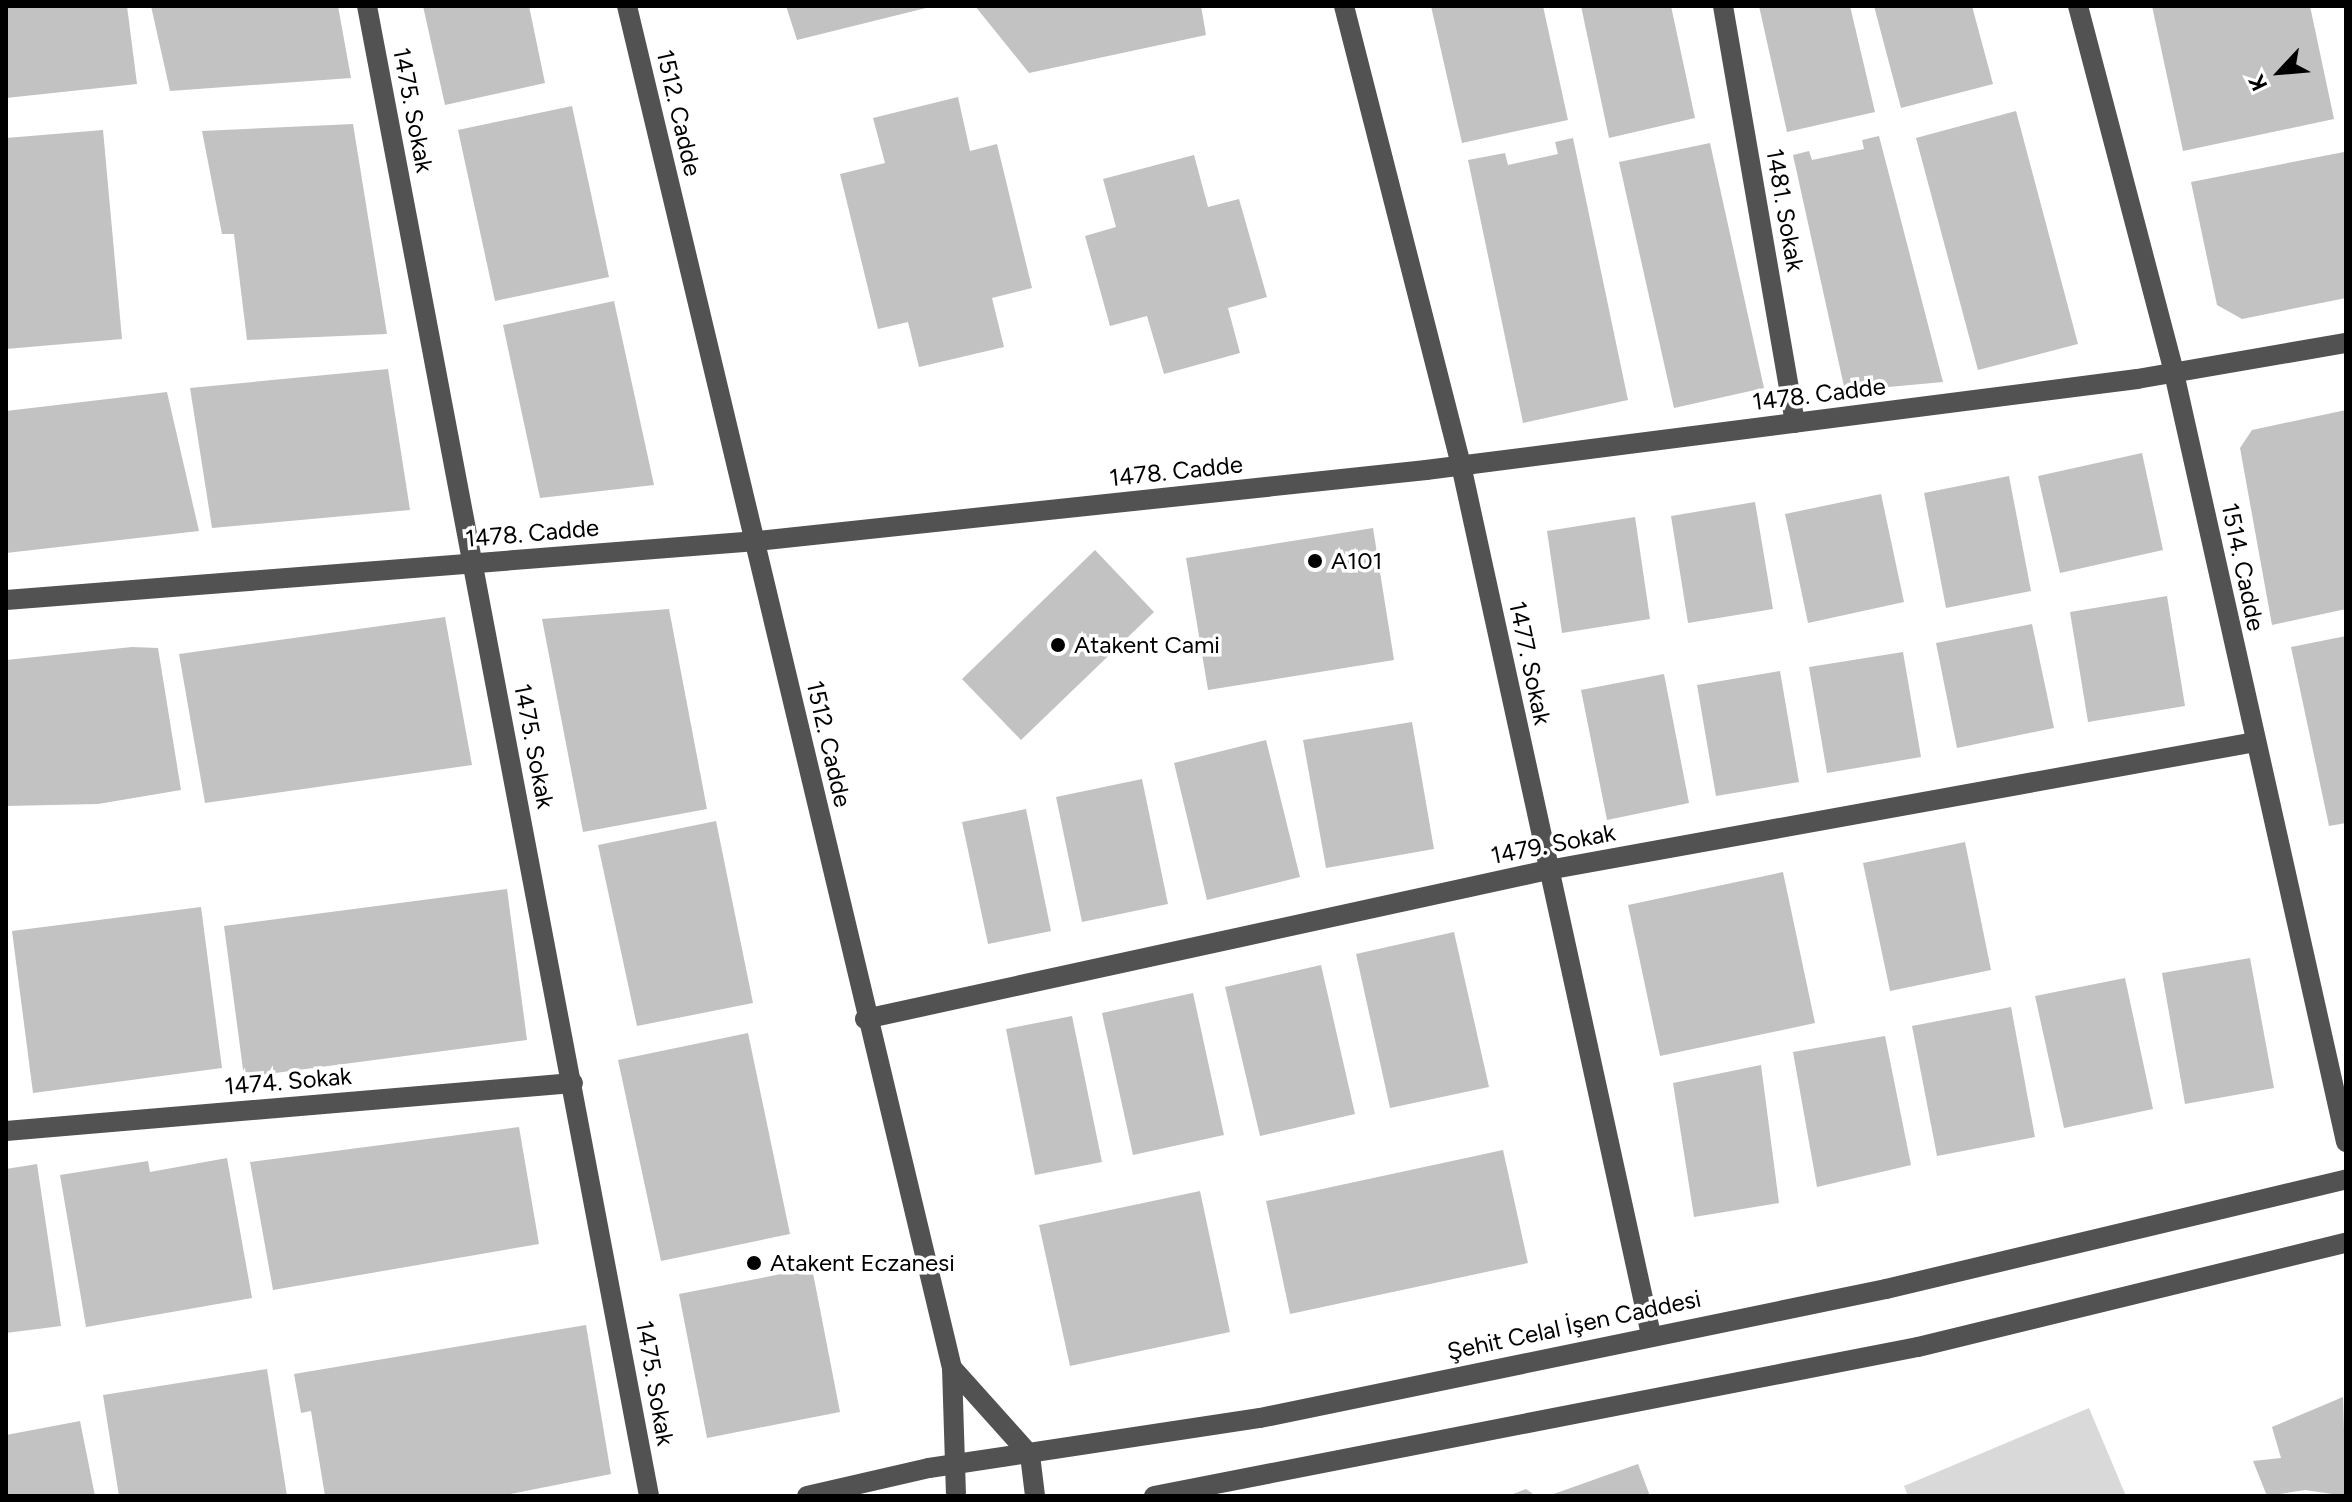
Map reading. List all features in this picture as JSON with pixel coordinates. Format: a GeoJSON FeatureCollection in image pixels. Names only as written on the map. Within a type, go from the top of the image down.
{"type":"FeatureCollection","features":[{"type":"Feature","properties":{"kind":"street","name":"1475. Sokak"},"geometry":{"type":"LineString","coordinates":[[367,6],[649,1496]]}},
{"type":"Feature","properties":{"kind":"street","name":"1512. Cadde"},"geometry":{"type":"LineString","coordinates":[[627,6],[757,541],[865,1019],[952,1368],[956,1496]]}},
{"type":"Feature","properties":{"kind":"street","name":"1477. Sokak"},"geometry":{"type":"LineString","coordinates":[[1344,6],[1461,465],[1651,1335]]}},
{"type":"Feature","properties":{"kind":"street","name":"1481. Sokak"},"geometry":{"type":"LineString","coordinates":[[1723,6],[1795,423]]}},
{"type":"Feature","properties":{"kind":"street","name":"1514. Cadde"},"geometry":{"type":"LineString","coordinates":[[2078,6],[2174,373],[2346,1142]]}},
{"type":"Feature","properties":{"kind":"street","name":"1478. Cadde"},"geometry":{"type":"LineString","coordinates":[[6,600],[757,541],[1461,465],[2174,373],[2346,343]]}},
{"type":"Feature","properties":{"kind":"street","name":"1479. Sokak"},"geometry":{"type":"LineString","coordinates":[[865,1019],[1548,870],[2255,742]]}},
{"type":"Feature","properties":{"kind":"street","name":"1474. Sokak"},"geometry":{"type":"LineString","coordinates":[[6,1131],[573,1083]]}},
{"type":"Feature","properties":{"kind":"street","name":"Şehit Celal İşen Caddesi"},"geometry":{"type":"LineString","coordinates":[[807,1496],[953,1466],[1260,1418],[1886,1289],[2346,1179]]}},
{"type":"Feature","properties":{"kind":"street"},"geometry":{"type":"LineString","coordinates":[[1154,1496],[1918,1347],[2346,1243]]}},
{"type":"Feature","properties":{"kind":"street"},"geometry":{"type":"LineString","coordinates":[[952,1368],[1030,1455],[1035,1496]]}},
{"type":"Feature","properties":{"kind":"shaded area"},"geometry":{"type":"Polygon","coordinates":[[[2089,1408],[2126,1496],[1908,1496],[1904,1486],[2089,1408]]]}},
{"type":"Feature","properties":{"kind":"building"},"geometry":{"type":"Polygon","coordinates":[[[6,6],[127,6],[137,84],[6,98],[6,6]]]}},
{"type":"Feature","properties":{"kind":"building"},"geometry":{"type":"Polygon","coordinates":[[[151,6],[338,6],[351,78],[170,91],[151,6]]]}},
{"type":"Feature","properties":{"kind":"building"},"geometry":{"type":"Polygon","coordinates":[[[423,6],[529,6],[545,83],[445,105],[423,6]]]}},
{"type":"Feature","properties":{"kind":"building"},"geometry":{"type":"Polygon","coordinates":[[[786,6],[930,6],[930,7],[797,40],[786,6]]]}},
{"type":"Feature","properties":{"kind":"building"},"geometry":{"type":"Polygon","coordinates":[[[975,6],[1201,6],[1206,35],[1029,73],[975,6]]]}},
{"type":"Feature","properties":{"kind":"building"},"geometry":{"type":"Polygon","coordinates":[[[1431,6],[1543,6],[1568,120],[1462,143],[1431,6]]]}},
{"type":"Feature","properties":{"kind":"building"},"geometry":{"type":"Polygon","coordinates":[[[1581,6],[1671,6],[1695,118],[1609,138],[1581,6]]]}},
{"type":"Feature","properties":{"kind":"building"},"geometry":{"type":"Polygon","coordinates":[[[1759,6],[1850,6],[1875,112],[1787,132],[1759,6]]]}},
{"type":"Feature","properties":{"kind":"building"},"geometry":{"type":"Polygon","coordinates":[[[1874,6],[1972,6],[1993,84],[1901,108],[1874,6]]]}},
{"type":"Feature","properties":{"kind":"building"},"geometry":{"type":"Polygon","coordinates":[[[2152,6],[2310,6],[2334,119],[2183,151],[2152,6]]]}},
{"type":"Feature","properties":{"kind":"building"},"geometry":{"type":"Polygon","coordinates":[[[958,97],[970,151],[997,144],[1032,288],[992,298],[1004,347],[919,367],[908,322],[878,329],[840,174],[885,163],[873,118],[958,97]]]}},
{"type":"Feature","properties":{"kind":"building"},"geometry":{"type":"Polygon","coordinates":[[[572,106],[609,277],[495,301],[458,130],[572,106]]]}},
{"type":"Feature","properties":{"kind":"building"},"geometry":{"type":"Polygon","coordinates":[[[2016,111],[2078,344],[1978,370],[1916,138],[2016,111]]]}},
{"type":"Feature","properties":{"kind":"building"},"geometry":{"type":"Polygon","coordinates":[[[353,124],[387,334],[247,340],[234,234],[222,234],[202,131],[353,124]]]}},
{"type":"Feature","properties":{"kind":"building"},"geometry":{"type":"Polygon","coordinates":[[[103,130],[122,339],[6,349],[6,138],[103,130]]]}},
{"type":"Feature","properties":{"kind":"building"},"geometry":{"type":"Polygon","coordinates":[[[1879,136],[1943,382],[1845,391],[1793,155],[1809,151],[1812,160],[1864,149],[1862,140],[1879,136]]]}},
{"type":"Feature","properties":{"kind":"building"},"geometry":{"type":"Polygon","coordinates":[[[1573,138],[1628,400],[1523,423],[1468,160],[1505,153],[1508,165],[1558,154],[1555,142],[1573,138]]]}},
{"type":"Feature","properties":{"kind":"building"},"geometry":{"type":"Polygon","coordinates":[[[1710,143],[1764,388],[1674,408],[1619,162],[1710,143]]]}},
{"type":"Feature","properties":{"kind":"building"},"geometry":{"type":"Polygon","coordinates":[[[2344,152],[2346,298],[2242,319],[2217,305],[2191,182],[2344,152]]]}},
{"type":"Feature","properties":{"kind":"building"},"geometry":{"type":"Polygon","coordinates":[[[1194,155],[1208,207],[1239,199],[1267,297],[1228,308],[1240,353],[1164,374],[1147,316],[1110,326],[1085,236],[1116,227],[1103,179],[1194,155]]]}},
{"type":"Feature","properties":{"kind":"building"},"geometry":{"type":"Polygon","coordinates":[[[614,301],[654,485],[540,498],[503,325],[614,301]]]}},
{"type":"Feature","properties":{"kind":"building"},"geometry":{"type":"Polygon","coordinates":[[[388,369],[410,510],[212,528],[190,388],[388,369]]]}},
{"type":"Feature","properties":{"kind":"building"},"geometry":{"type":"Polygon","coordinates":[[[167,392],[199,531],[6,553],[6,411],[167,392]]]}},
{"type":"Feature","properties":{"kind":"building"},"geometry":{"type":"Polygon","coordinates":[[[2346,410],[2346,609],[2272,625],[2240,448],[2252,430],[2346,410]]]}},
{"type":"Feature","properties":{"kind":"building"},"geometry":{"type":"Polygon","coordinates":[[[2142,453],[2163,550],[2060,573],[2038,476],[2142,453]]]}},
{"type":"Feature","properties":{"kind":"building"},"geometry":{"type":"Polygon","coordinates":[[[2009,476],[2031,591],[1946,608],[1924,493],[2009,476]]]}},
{"type":"Feature","properties":{"kind":"building"},"geometry":{"type":"Polygon","coordinates":[[[1881,494],[1904,602],[1808,623],[1785,514],[1881,494]]]}},
{"type":"Feature","properties":{"kind":"building"},"geometry":{"type":"Polygon","coordinates":[[[1755,502],[1773,609],[1688,623],[1671,516],[1755,502]]]}},
{"type":"Feature","properties":{"kind":"building"},"geometry":{"type":"Polygon","coordinates":[[[1635,517],[1650,619],[1562,633],[1547,531],[1635,517]]]}},
{"type":"Feature","properties":{"kind":"building"},"geometry":{"type":"Polygon","coordinates":[[[1373,528],[1394,660],[1208,690],[1186,558],[1373,528]]]}},
{"type":"Feature","properties":{"kind":"building","name":"Atakent Cami"},"geometry":{"type":"Polygon","coordinates":[[[1095,550],[1154,612],[1021,740],[962,679],[1095,550]]]}},
{"type":"Feature","properties":{"kind":"building"},"geometry":{"type":"Polygon","coordinates":[[[2167,596],[2185,706],[2088,722],[2070,612],[2167,596]]]}},
{"type":"Feature","properties":{"kind":"building"},"geometry":{"type":"Polygon","coordinates":[[[669,609],[707,809],[583,832],[542,619],[669,609]]]}},
{"type":"Feature","properties":{"kind":"building"},"geometry":{"type":"Polygon","coordinates":[[[445,617],[472,765],[205,803],[179,654],[445,617]]]}},
{"type":"Feature","properties":{"kind":"building"},"geometry":{"type":"Polygon","coordinates":[[[2032,624],[2054,728],[1957,748],[1936,643],[2032,624]]]}},
{"type":"Feature","properties":{"kind":"building"},"geometry":{"type":"Polygon","coordinates":[[[2346,636],[2346,823],[2329,826],[2291,647],[2346,636]]]}},
{"type":"Feature","properties":{"kind":"building"},"geometry":{"type":"Polygon","coordinates":[[[132,647],[158,648],[181,790],[98,804],[6,806],[6,660],[132,647]]]}},
{"type":"Feature","properties":{"kind":"building"},"geometry":{"type":"Polygon","coordinates":[[[1903,652],[1921,757],[1827,773],[1809,667],[1903,652]]]}},
{"type":"Feature","properties":{"kind":"building"},"geometry":{"type":"Polygon","coordinates":[[[1780,671],[1799,782],[1716,796],[1697,685],[1780,671]]]}},
{"type":"Feature","properties":{"kind":"building"},"geometry":{"type":"Polygon","coordinates":[[[1664,674],[1689,803],[1607,820],[1581,690],[1664,674]]]}},
{"type":"Feature","properties":{"kind":"building"},"geometry":{"type":"Polygon","coordinates":[[[1412,722],[1434,849],[1326,868],[1303,740],[1412,722]]]}},
{"type":"Feature","properties":{"kind":"building"},"geometry":{"type":"Polygon","coordinates":[[[1266,740],[1300,877],[1207,900],[1174,763],[1266,740]]]}},
{"type":"Feature","properties":{"kind":"building"},"geometry":{"type":"Polygon","coordinates":[[[1142,779],[1168,904],[1082,922],[1056,797],[1142,779]]]}},
{"type":"Feature","properties":{"kind":"building"},"geometry":{"type":"Polygon","coordinates":[[[1026,809],[1051,931],[988,944],[962,822],[1026,809]]]}},
{"type":"Feature","properties":{"kind":"building"},"geometry":{"type":"Polygon","coordinates":[[[716,821],[753,1003],[637,1026],[598,845],[716,821]]]}},
{"type":"Feature","properties":{"kind":"building"},"geometry":{"type":"Polygon","coordinates":[[[1965,842],[1991,970],[1890,991],[1863,863],[1965,842]]]}},
{"type":"Feature","properties":{"kind":"building"},"geometry":{"type":"Polygon","coordinates":[[[1783,872],[1815,1023],[1660,1056],[1628,905],[1783,872]]]}},
{"type":"Feature","properties":{"kind":"building"},"geometry":{"type":"Polygon","coordinates":[[[507,889],[527,1040],[244,1077],[224,926],[507,889]]]}},
{"type":"Feature","properties":{"kind":"building"},"geometry":{"type":"Polygon","coordinates":[[[201,907],[222,1068],[33,1093],[12,931],[201,907]]]}},
{"type":"Feature","properties":{"kind":"building"},"geometry":{"type":"Polygon","coordinates":[[[1454,932],[1489,1087],[1390,1108],[1356,954],[1454,932]]]}},
{"type":"Feature","properties":{"kind":"building"},"geometry":{"type":"Polygon","coordinates":[[[2250,958],[2274,1088],[2185,1104],[2162,973],[2250,958]]]}},
{"type":"Feature","properties":{"kind":"building"},"geometry":{"type":"Polygon","coordinates":[[[1321,965],[1355,1114],[1260,1136],[1225,987],[1321,965]]]}},
{"type":"Feature","properties":{"kind":"building"},"geometry":{"type":"Polygon","coordinates":[[[2125,978],[2153,1109],[2064,1128],[2035,996],[2125,978]]]}},
{"type":"Feature","properties":{"kind":"building"},"geometry":{"type":"Polygon","coordinates":[[[1193,993],[1224,1135],[1133,1155],[1102,1013],[1193,993]]]}},
{"type":"Feature","properties":{"kind":"building"},"geometry":{"type":"Polygon","coordinates":[[[2011,1007],[2035,1137],[1937,1156],[1912,1026],[2011,1007]]]}},
{"type":"Feature","properties":{"kind":"building"},"geometry":{"type":"Polygon","coordinates":[[[1072,1016],[1102,1162],[1035,1175],[1006,1029],[1072,1016]]]}},
{"type":"Feature","properties":{"kind":"building"},"geometry":{"type":"Polygon","coordinates":[[[748,1033],[790,1234],[661,1261],[618,1060],[748,1033]]]}},
{"type":"Feature","properties":{"kind":"building"},"geometry":{"type":"Polygon","coordinates":[[[1885,1036],[1911,1165],[1817,1187],[1793,1052],[1885,1036]]]}},
{"type":"Feature","properties":{"kind":"building"},"geometry":{"type":"Polygon","coordinates":[[[1761,1065],[1779,1203],[1694,1217],[1673,1083],[1761,1065]]]}},
{"type":"Feature","properties":{"kind":"building"},"geometry":{"type":"Polygon","coordinates":[[[519,1127],[539,1244],[273,1290],[250,1162],[519,1127]]]}},
{"type":"Feature","properties":{"kind":"building"},"geometry":{"type":"Polygon","coordinates":[[[1503,1150],[1528,1263],[1290,1314],[1266,1201],[1503,1150]]]}},
{"type":"Feature","properties":{"kind":"building"},"geometry":{"type":"Polygon","coordinates":[[[227,1158],[252,1298],[86,1327],[60,1175],[148,1161],[150,1172],[227,1158]]]}},
{"type":"Feature","properties":{"kind":"building"},"geometry":{"type":"Polygon","coordinates":[[[37,1164],[61,1326],[6,1333],[6,1169],[37,1164]]]}},
{"type":"Feature","properties":{"kind":"building"},"geometry":{"type":"Polygon","coordinates":[[[1200,1191],[1230,1332],[1070,1366],[1039,1225],[1200,1191]]]}},
{"type":"Feature","properties":{"kind":"building"},"geometry":{"type":"Polygon","coordinates":[[[812,1268],[840,1412],[707,1438],[679,1294],[812,1268]]]}},
{"type":"Feature","properties":{"kind":"building"},"geometry":{"type":"Polygon","coordinates":[[[586,1325],[611,1474],[501,1496],[325,1496],[311,1411],[301,1413],[294,1374],[586,1325]]]}},
{"type":"Feature","properties":{"kind":"building"},"geometry":{"type":"Polygon","coordinates":[[[267,1369],[287,1496],[119,1496],[103,1395],[267,1369]]]}},
{"type":"Feature","properties":{"kind":"building"},"geometry":{"type":"Polygon","coordinates":[[[2343,1397],[2346,1496],[2305,1490],[2267,1496],[2253,1461],[2281,1458],[2272,1427],[2343,1397]]]}},
{"type":"Feature","properties":{"kind":"building"},"geometry":{"type":"Polygon","coordinates":[[[80,1421],[95,1496],[6,1496],[6,1435],[80,1421]]]}},
{"type":"Feature","properties":{"kind":"building"},"geometry":{"type":"Polygon","coordinates":[[[1638,1464],[1650,1496],[1548,1496],[1638,1464]]]}},
{"type":"Feature","properties":{"kind":"building"},"geometry":{"type":"Polygon","coordinates":[[[1526,1489],[1536,1496],[1508,1496],[1526,1489]]]}},
{"type":"Feature","properties":{"kind":"place","name":"A101"},"geometry":{"type":"Point","coordinates":[1315,561]}},
{"type":"Feature","properties":{"kind":"place","name":"Atakent Cami"},"geometry":{"type":"Point","coordinates":[1058,645]}},
{"type":"Feature","properties":{"kind":"place","name":"Atakent Eczanesi"},"geometry":{"type":"Point","coordinates":[754,1263]}}]}
